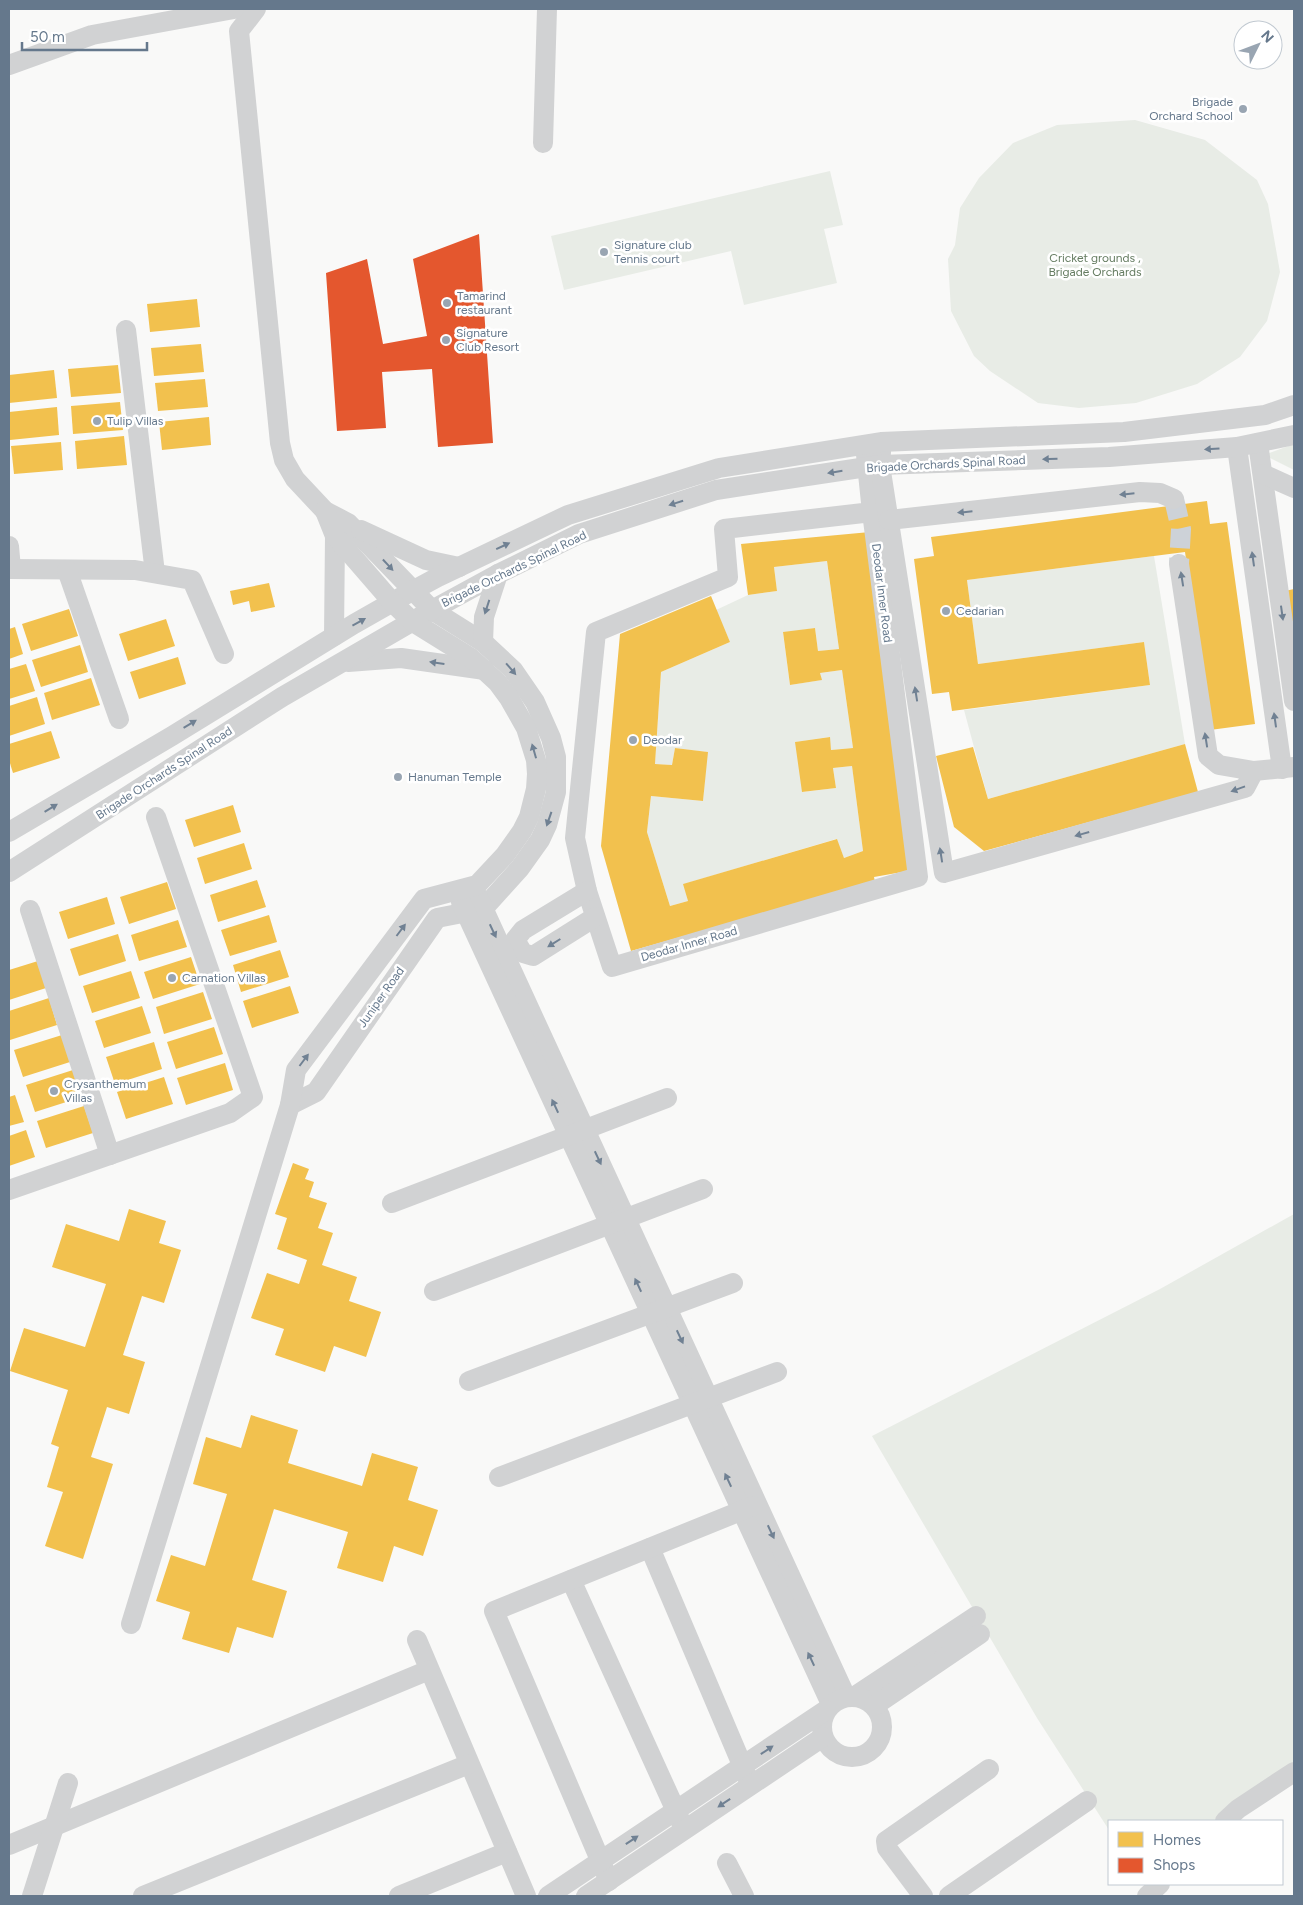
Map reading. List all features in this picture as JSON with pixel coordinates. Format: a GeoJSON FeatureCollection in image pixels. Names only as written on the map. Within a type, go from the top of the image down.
{"type":"FeatureCollection","features":[{"type":"Feature","properties":{"kind":"street"},"geometry":{"type":"LineString","coordinates":[[9,65],[92,35],[234,9]]}},
{"type":"Feature","properties":{"kind":"street"},"geometry":{"type":"LineString","coordinates":[[256,9],[239,31],[280,443],[284,460],[295,479],[342,529],[432,610],[483,642],[513,670],[536,702],[551,738],[556,757],[557,774],[552,809],[540,840],[525,862],[474,911]]}},
{"type":"Feature","properties":{"kind":"street"},"geometry":{"type":"LineString","coordinates":[[543,144],[547,9]]}},
{"type":"Feature","properties":{"kind":"street"},"geometry":{"type":"LineString","coordinates":[[126,330],[155,573]]}},
{"type":"Feature","properties":{"kind":"street","name":"Brigade Orchards Spinal Road"},"geometry":{"type":"LineString","coordinates":[[9,832],[412,591],[568,515],[719,468],[873,444],[1124,432],[1265,415],[1294,405]]}},
{"type":"Feature","properties":{"kind":"street","name":"Brigade Orchards Spinal Road"},"geometry":{"type":"LineString","coordinates":[[9,872],[282,697],[432,610],[498,574],[579,534],[716,490],[873,466],[1109,456],[1237,448],[1294,435]]}},
{"type":"Feature","properties":{"kind":"street"},"geometry":{"type":"LineString","coordinates":[[1258,443],[1294,701]]}},
{"type":"Feature","properties":{"kind":"street"},"geometry":{"type":"LineString","coordinates":[[873,444],[873,466],[880,516],[944,874],[1245,788],[1254,771]]}},
{"type":"Feature","properties":{"kind":"street"},"geometry":{"type":"LineString","coordinates":[[1179,564],[1208,756],[1219,765],[1254,771],[1288,768],[1237,448]]}},
{"type":"Feature","properties":{"kind":"street"},"geometry":{"type":"LineString","coordinates":[[1263,474],[1294,488]]}},
{"type":"Feature","properties":{"kind":"street"},"geometry":{"type":"LineString","coordinates":[[880,516],[1140,492],[1160,493],[1174,499]]}},
{"type":"Feature","properties":{"kind":"street","name":"Deodar Inner Road"},"geometry":{"type":"LineString","coordinates":[[880,516],[918,877],[612,966],[587,891],[576,838],[596,632],[728,577],[724,529],[880,516]]}},
{"type":"Feature","properties":{"kind":"street"},"geometry":{"type":"LineString","coordinates":[[342,529],[426,560],[459,567]]}},
{"type":"Feature","properties":{"kind":"street"},"geometry":{"type":"LineString","coordinates":[[131,1624],[290,1105],[296,1070],[424,899],[478,885],[505,855],[522,831],[533,804],[537,782],[536,760],[526,728],[509,698],[485,670],[456,647],[413,622],[393,603],[342,529]]}},
{"type":"Feature","properties":{"kind":"street"},"geometry":{"type":"LineString","coordinates":[[334,636],[342,529]]}},
{"type":"Feature","properties":{"kind":"street"},"geometry":{"type":"LineString","coordinates":[[9,546],[10,569],[135,570],[192,580],[224,654]]}},
{"type":"Feature","properties":{"kind":"street"},"geometry":{"type":"LineString","coordinates":[[67,570],[119,719]]}},
{"type":"Feature","properties":{"kind":"street"},"geometry":{"type":"LineString","coordinates":[[483,642],[484,617],[498,574]]}},
{"type":"Feature","properties":{"kind":"street"},"geometry":{"type":"LineString","coordinates":[[344,662],[401,658],[485,670]]}},
{"type":"Feature","properties":{"kind":"street"},"geometry":{"type":"LineString","coordinates":[[9,1190],[230,1113],[253,1097],[156,818]]}},
{"type":"Feature","properties":{"kind":"street"},"geometry":{"type":"LineString","coordinates":[[464,889],[840,1702]]}},
{"type":"Feature","properties":{"kind":"street"},"geometry":{"type":"LineString","coordinates":[[587,891],[523,930],[515,940],[523,953],[533,956],[595,917]]}},
{"type":"Feature","properties":{"kind":"street"},"geometry":{"type":"LineString","coordinates":[[30,910],[110,1155]]}},
{"type":"Feature","properties":{"kind":"street","name":"Juniper Road"},"geometry":{"type":"LineString","coordinates":[[290,1105],[316,1092],[437,918],[474,911]]}},
{"type":"Feature","properties":{"kind":"street"},"geometry":{"type":"LineString","coordinates":[[392,1204],[667,1098]]}},
{"type":"Feature","properties":{"kind":"street"},"geometry":{"type":"LineString","coordinates":[[434,1291],[703,1189]]}},
{"type":"Feature","properties":{"kind":"street"},"geometry":{"type":"LineString","coordinates":[[469,1381],[733,1283]]}},
{"type":"Feature","properties":{"kind":"street"},"geometry":{"type":"LineString","coordinates":[[499,1477],[777,1372]]}},
{"type":"Feature","properties":{"kind":"street"},"geometry":{"type":"LineString","coordinates":[[609,1881],[494,1611],[750,1508]]}},
{"type":"Feature","properties":{"kind":"street"},"geometry":{"type":"LineString","coordinates":[[650,1548],[751,1785]]}},
{"type":"Feature","properties":{"kind":"street"},"geometry":{"type":"LineString","coordinates":[[571,1580],[685,1830]]}},
{"type":"Feature","properties":{"kind":"street"},"geometry":{"type":"LineString","coordinates":[[548,1896],[840,1702],[978,1625],[874,1706]]}},
{"type":"Feature","properties":{"kind":"street"},"geometry":{"type":"LineString","coordinates":[[417,1640],[526,1896]]}},
{"type":"Feature","properties":{"kind":"street"},"geometry":{"type":"LineString","coordinates":[[9,1845],[429,1670]]}},
{"type":"Feature","properties":{"kind":"street"},"geometry":{"type":"LineString","coordinates":[[863,1698],[874,1706],[880,1716],[882,1732],[879,1740],[868,1753],[860,1756],[842,1756],[827,1745],[821,1728],[822,1719],[840,1702],[863,1698]]}},
{"type":"Feature","properties":{"kind":"street"},"geometry":{"type":"LineString","coordinates":[[586,1896],[823,1737]]}},
{"type":"Feature","properties":{"kind":"street"},"geometry":{"type":"LineString","coordinates":[[143,1896],[470,1764]]}},
{"type":"Feature","properties":{"kind":"street"},"geometry":{"type":"LineString","coordinates":[[923,1896],[887,1848],[886,1841],[989,1769]]}},
{"type":"Feature","properties":{"kind":"street"},"geometry":{"type":"LineString","coordinates":[[1226,1820],[1238,1809],[1294,1772]]}},
{"type":"Feature","properties":{"kind":"street"},"geometry":{"type":"LineString","coordinates":[[32,1896],[68,1783]]}},
{"type":"Feature","properties":{"kind":"street"},"geometry":{"type":"LineString","coordinates":[[949,1896],[1087,1801]]}},
{"type":"Feature","properties":{"kind":"street"},"geometry":{"type":"LineString","coordinates":[[399,1896],[507,1852]]}},
{"type":"Feature","properties":{"kind":"street"},"geometry":{"type":"LineString","coordinates":[[726,1863],[744,1896]]}},
{"type":"Feature","properties":{"kind":"street"},"geometry":{"type":"LineString","coordinates":[[1147,1896],[1159,1885]]}},
{"type":"Feature","properties":{"kind":"green space","name":"Cricket grounds , Brigade Orchards"},"geometry":{"type":"Polygon","coordinates":[[[1135,120],[1205,140],[1257,180],[1268,204],[1280,272],[1267,321],[1240,357],[1197,384],[1136,403],[1079,408],[1038,403],[990,371],[974,356],[951,311],[948,259],[955,245],[960,208],[979,178],[1013,143],[1057,125],[1135,120]]]}},
{"type":"Feature","properties":{"kind":"green space"},"geometry":{"type":"Polygon","coordinates":[[[830,171],[843,225],[824,229],[837,283],[744,305],[731,251],[564,290],[551,236],[830,171]]]}},
{"type":"Feature","properties":{"kind":"green space"},"geometry":{"type":"Polygon","coordinates":[[[1294,444],[1294,470],[1264,455],[1294,444]]]}},
{"type":"Feature","properties":{"kind":"green space"},"geometry":{"type":"Polygon","coordinates":[[[1154,556],[1185,744],[988,799],[964,710],[1150,685],[1144,642],[978,664],[967,580],[1154,556]]]}},
{"type":"Feature","properties":{"kind":"green space"},"geometry":{"type":"Polygon","coordinates":[[[827,561],[839,649],[818,651],[815,628],[783,633],[790,685],[821,680],[820,673],[842,670],[853,748],[831,750],[829,737],[796,742],[803,792],[836,788],[833,768],[852,766],[863,851],[844,858],[836,839],[684,884],[688,901],[670,906],[647,832],[651,796],[703,801],[707,752],[675,748],[672,765],[655,764],[661,672],[730,642],[716,610],[748,595],[777,591],[774,567],[827,561]]]}},
{"type":"Feature","properties":{"kind":"green space"},"geometry":{"type":"Polygon","coordinates":[[[1294,1214],[1294,1764],[1215,1820],[1108,1820],[1108,1828],[1037,1718],[872,1436],[1160,1289],[1294,1214]]]}},
{"type":"Feature","properties":{"kind":"building: Homes"},"geometry":{"type":"Polygon","coordinates":[[[197,299],[200,327],[150,332],[147,304],[197,299]]]}},
{"type":"Feature","properties":{"kind":"building: Homes","name":"Tulip Villas"},"geometry":{"type":"Polygon","coordinates":[[[201,344],[204,372],[154,376],[151,348],[201,344]]]}},
{"type":"Feature","properties":{"kind":"building: Homes"},"geometry":{"type":"Polygon","coordinates":[[[118,365],[121,393],[71,397],[68,369],[118,365]]]}},
{"type":"Feature","properties":{"kind":"building: Homes"},"geometry":{"type":"Polygon","coordinates":[[[54,370],[57,398],[9,403],[9,375],[54,370]]]}},
{"type":"Feature","properties":{"kind":"building: Homes"},"geometry":{"type":"Polygon","coordinates":[[[205,379],[208,407],[158,411],[155,383],[205,379]]]}},
{"type":"Feature","properties":{"kind":"building: Homes","name":"Tulip Villas"},"geometry":{"type":"Polygon","coordinates":[[[120,402],[123,430],[73,434],[71,406],[120,402]]]}},
{"type":"Feature","properties":{"kind":"building: Homes"},"geometry":{"type":"Polygon","coordinates":[[[57,407],[59,435],[10,440],[9,412],[57,407]]]}},
{"type":"Feature","properties":{"kind":"building: Homes","name":"Tulip Villas"},"geometry":{"type":"Polygon","coordinates":[[[209,417],[211,445],[162,450],[159,422],[209,417]]]}},
{"type":"Feature","properties":{"kind":"building: Homes"},"geometry":{"type":"Polygon","coordinates":[[[124,436],[127,465],[77,469],[75,441],[124,436]]]}},
{"type":"Feature","properties":{"kind":"building: Homes"},"geometry":{"type":"Polygon","coordinates":[[[61,442],[63,470],[14,474],[11,446],[61,442]]]}},
{"type":"Feature","properties":{"kind":"building: Homes","name":"Cedarian"},"geometry":{"type":"Polygon","coordinates":[[[1207,501],[1210,524],[1227,522],[1255,724],[1210,730],[1185,552],[967,580],[978,664],[1144,642],[1150,685],[952,711],[949,692],[932,694],[914,559],[934,556],[931,537],[1207,501]]]}},
{"type":"Feature","properties":{"kind":"building: Homes","name":"Deodar"},"geometry":{"type":"Polygon","coordinates":[[[870,532],[908,871],[874,877],[875,882],[631,951],[601,846],[620,634],[711,596],[730,642],[661,672],[655,764],[672,765],[675,748],[708,752],[703,801],[651,796],[647,832],[670,906],[688,901],[683,884],[837,839],[844,858],[863,851],[852,766],[833,768],[836,788],[802,792],[795,742],[830,737],[831,750],[853,748],[842,670],[820,673],[822,680],[790,685],[783,632],[815,628],[818,651],[839,649],[827,561],[774,567],[777,591],[748,595],[741,544],[870,532]]]}},
{"type":"Feature","properties":{"kind":"building: Homes"},"geometry":{"type":"Polygon","coordinates":[[[269,583],[275,607],[251,612],[249,601],[233,605],[230,591],[269,583]]]}},
{"type":"Feature","properties":{"kind":"building: Homes"},"geometry":{"type":"Polygon","coordinates":[[[1294,589],[1294,636],[1285,591],[1294,589]]]}},
{"type":"Feature","properties":{"kind":"building: Homes"},"geometry":{"type":"Polygon","coordinates":[[[69,609],[78,636],[31,651],[22,624],[69,609]]]}},
{"type":"Feature","properties":{"kind":"building: Homes"},"geometry":{"type":"Polygon","coordinates":[[[166,619],[175,646],[128,661],[119,634],[166,619]]]}},
{"type":"Feature","properties":{"kind":"building: Homes"},"geometry":{"type":"Polygon","coordinates":[[[15,627],[23,654],[9,659],[9,629],[15,627]]]}},
{"type":"Feature","properties":{"kind":"building: Homes"},"geometry":{"type":"Polygon","coordinates":[[[80,645],[88,672],[41,687],[32,660],[80,645]]]}},
{"type":"Feature","properties":{"kind":"building: Homes"},"geometry":{"type":"Polygon","coordinates":[[[178,657],[186,684],[139,699],[130,672],[178,657]]]}},
{"type":"Feature","properties":{"kind":"building: Homes"},"geometry":{"type":"Polygon","coordinates":[[[26,664],[35,691],[9,699],[9,669],[26,664]]]}},
{"type":"Feature","properties":{"kind":"building: Homes"},"geometry":{"type":"Polygon","coordinates":[[[91,678],[100,705],[52,720],[44,693],[91,678]]]}},
{"type":"Feature","properties":{"kind":"building: Homes"},"geometry":{"type":"Polygon","coordinates":[[[37,697],[45,724],[9,736],[9,706],[37,697]]]}},
{"type":"Feature","properties":{"kind":"building: Homes"},"geometry":{"type":"Polygon","coordinates":[[[51,731],[60,758],[13,773],[9,760],[9,744],[51,731]]]}},
{"type":"Feature","properties":{"kind":"building: Homes"},"geometry":{"type":"Polygon","coordinates":[[[1185,744],[1198,792],[984,851],[954,827],[936,756],[973,747],[988,799],[1185,744]]]}},
{"type":"Feature","properties":{"kind":"building: Homes"},"geometry":{"type":"Polygon","coordinates":[[[233,805],[241,832],[194,847],[185,820],[233,805]]]}},
{"type":"Feature","properties":{"kind":"building: Homes"},"geometry":{"type":"Polygon","coordinates":[[[244,843],[252,869],[205,884],[197,858],[244,843]]]}},
{"type":"Feature","properties":{"kind":"building: Homes"},"geometry":{"type":"Polygon","coordinates":[[[257,880],[266,907],[218,922],[210,895],[257,880]]]}},
{"type":"Feature","properties":{"kind":"building: Homes"},"geometry":{"type":"Polygon","coordinates":[[[167,882],[176,909],[129,924],[120,897],[167,882]]]}},
{"type":"Feature","properties":{"kind":"building: Homes"},"geometry":{"type":"Polygon","coordinates":[[[107,897],[115,924],[68,939],[59,912],[107,897]]]}},
{"type":"Feature","properties":{"kind":"building: Homes"},"geometry":{"type":"Polygon","coordinates":[[[269,915],[277,942],[230,956],[221,930],[269,915]]]}},
{"type":"Feature","properties":{"kind":"building: Homes"},"geometry":{"type":"Polygon","coordinates":[[[178,920],[187,947],[139,961],[131,935],[178,920]]]}},
{"type":"Feature","properties":{"kind":"building: Homes"},"geometry":{"type":"Polygon","coordinates":[[[118,934],[126,961],[79,976],[70,949],[118,934]]]}},
{"type":"Feature","properties":{"kind":"building: Homes","name":"Carnation Villas"},"geometry":{"type":"Polygon","coordinates":[[[280,950],[289,977],[241,992],[233,965],[280,950]]]}},
{"type":"Feature","properties":{"kind":"building: Homes","name":"Carnation Villas"},"geometry":{"type":"Polygon","coordinates":[[[191,957],[200,984],[153,999],[144,972],[191,957]]]}},
{"type":"Feature","properties":{"kind":"building: Homes"},"geometry":{"type":"Polygon","coordinates":[[[38,961],[46,988],[9,1000],[9,970],[38,961]]]}},
{"type":"Feature","properties":{"kind":"building: Homes"},"geometry":{"type":"Polygon","coordinates":[[[131,971],[140,998],[92,1013],[83,986],[131,971]]]}},
{"type":"Feature","properties":{"kind":"building: Homes"},"geometry":{"type":"Polygon","coordinates":[[[290,986],[299,1013],[252,1028],[243,1001],[290,986]]]}},
{"type":"Feature","properties":{"kind":"building: Homes"},"geometry":{"type":"Polygon","coordinates":[[[203,992],[212,1019],[164,1034],[156,1007],[203,992]]]}},
{"type":"Feature","properties":{"kind":"building: Homes"},"geometry":{"type":"Polygon","coordinates":[[[49,998],[57,1025],[10,1040],[9,1011],[49,998]]]}},
{"type":"Feature","properties":{"kind":"building: Homes","name":"Crysanthemum Villas"},"geometry":{"type":"Polygon","coordinates":[[[142,1006],[151,1033],[104,1048],[95,1021],[142,1006]]]}},
{"type":"Feature","properties":{"kind":"building: Homes"},"geometry":{"type":"Polygon","coordinates":[[[214,1027],[223,1054],[176,1069],[167,1042],[214,1027]]]}},
{"type":"Feature","properties":{"kind":"building: Homes"},"geometry":{"type":"Polygon","coordinates":[[[62,1035],[70,1062],[23,1077],[14,1050],[62,1035]]]}},
{"type":"Feature","properties":{"kind":"building: Homes"},"geometry":{"type":"Polygon","coordinates":[[[154,1042],[162,1069],[115,1084],[106,1057],[154,1042]]]}},
{"type":"Feature","properties":{"kind":"building: Homes"},"geometry":{"type":"Polygon","coordinates":[[[225,1063],[233,1090],[186,1105],[177,1078],[225,1063]]]}},
{"type":"Feature","properties":{"kind":"building: Homes","name":"Crysanthemum Villas"},"geometry":{"type":"Polygon","coordinates":[[[73,1070],[82,1097],[35,1112],[26,1085],[73,1070]]]}},
{"type":"Feature","properties":{"kind":"building: Homes"},"geometry":{"type":"Polygon","coordinates":[[[164,1077],[173,1104],[126,1119],[117,1092],[164,1077]]]}},
{"type":"Feature","properties":{"kind":"building: Homes"},"geometry":{"type":"Polygon","coordinates":[[[15,1095],[24,1122],[9,1126],[9,1097],[15,1095]]]}},
{"type":"Feature","properties":{"kind":"building: Homes"},"geometry":{"type":"Polygon","coordinates":[[[84,1106],[93,1133],[46,1148],[37,1121],[84,1106]]]}},
{"type":"Feature","properties":{"kind":"building: Homes"},"geometry":{"type":"Polygon","coordinates":[[[26,1130],[35,1157],[9,1166],[9,1136],[26,1130]]]}},
{"type":"Feature","properties":{"kind":"building: Homes"},"geometry":{"type":"Polygon","coordinates":[[[293,1163],[309,1169],[305,1179],[314,1182],[309,1197],[327,1203],[318,1228],[333,1233],[322,1265],[357,1277],[349,1301],[381,1312],[366,1357],[334,1346],[325,1372],[275,1355],[284,1329],[251,1318],[267,1273],[299,1284],[307,1260],[277,1249],[287,1218],[275,1214],[293,1163]]]}},
{"type":"Feature","properties":{"kind":"building: Homes"},"geometry":{"type":"Polygon","coordinates":[[[129,1209],[166,1221],[159,1243],[181,1250],[164,1303],[142,1296],[123,1355],[145,1362],[129,1414],[107,1407],[91,1457],[113,1464],[83,1559],[45,1546],[63,1492],[47,1487],[59,1447],[51,1444],[68,1390],[10,1371],[24,1328],[85,1347],[106,1284],[52,1267],[66,1224],[119,1241],[129,1209]]]}},
{"type":"Feature","properties":{"kind":"building: Homes"},"geometry":{"type":"Polygon","coordinates":[[[251,1415],[298,1430],[288,1463],[362,1486],[372,1453],[418,1467],[408,1500],[438,1510],[423,1556],[394,1546],[383,1582],[337,1568],[348,1532],[274,1509],[252,1580],[287,1591],[273,1638],[237,1627],[229,1653],[182,1639],[190,1612],[156,1601],[171,1555],[205,1566],[227,1494],[193,1484],[206,1437],[241,1448],[251,1415]]]}},
{"type":"Feature","properties":{"kind":"building: Shops","name":"Signature Club Resort"},"geometry":{"type":"Polygon","coordinates":[[[479,234],[493,443],[438,447],[432,369],[382,372],[386,428],[337,431],[326,273],[367,259],[383,344],[427,336],[413,259],[479,234]]]}},
{"type":"Feature","properties":{"kind":"tunnel"},"geometry":{"type":"LineString","coordinates":[[1174,499],[1181,529],[1179,564]]}},
{"type":"Feature","properties":{"kind":"place","name":"Brigade Orchard School"},"geometry":{"type":"Point","coordinates":[1243,109]}},
{"type":"Feature","properties":{"kind":"place","name":"Signature club Tennis court"},"geometry":{"type":"Point","coordinates":[604,252]}},
{"type":"Feature","properties":{"kind":"place","name":"Tamarind restaurant"},"geometry":{"type":"Point","coordinates":[447,303]}},
{"type":"Feature","properties":{"kind":"place","name":"Signature Club Resort"},"geometry":{"type":"Point","coordinates":[446,340]}},
{"type":"Feature","properties":{"kind":"place","name":"Tulip Villas"},"geometry":{"type":"Point","coordinates":[97,421]}},
{"type":"Feature","properties":{"kind":"place","name":"Cedarian"},"geometry":{"type":"Point","coordinates":[946,611]}},
{"type":"Feature","properties":{"kind":"place","name":"Deodar"},"geometry":{"type":"Point","coordinates":[633,740]}},
{"type":"Feature","properties":{"kind":"place","name":"Hanuman Temple"},"geometry":{"type":"Point","coordinates":[398,777]}},
{"type":"Feature","properties":{"kind":"place","name":"Carnation Villas"},"geometry":{"type":"Point","coordinates":[172,978]}},
{"type":"Feature","properties":{"kind":"place","name":"Crysanthemum Villas"},"geometry":{"type":"Point","coordinates":[54,1091]}}]}
